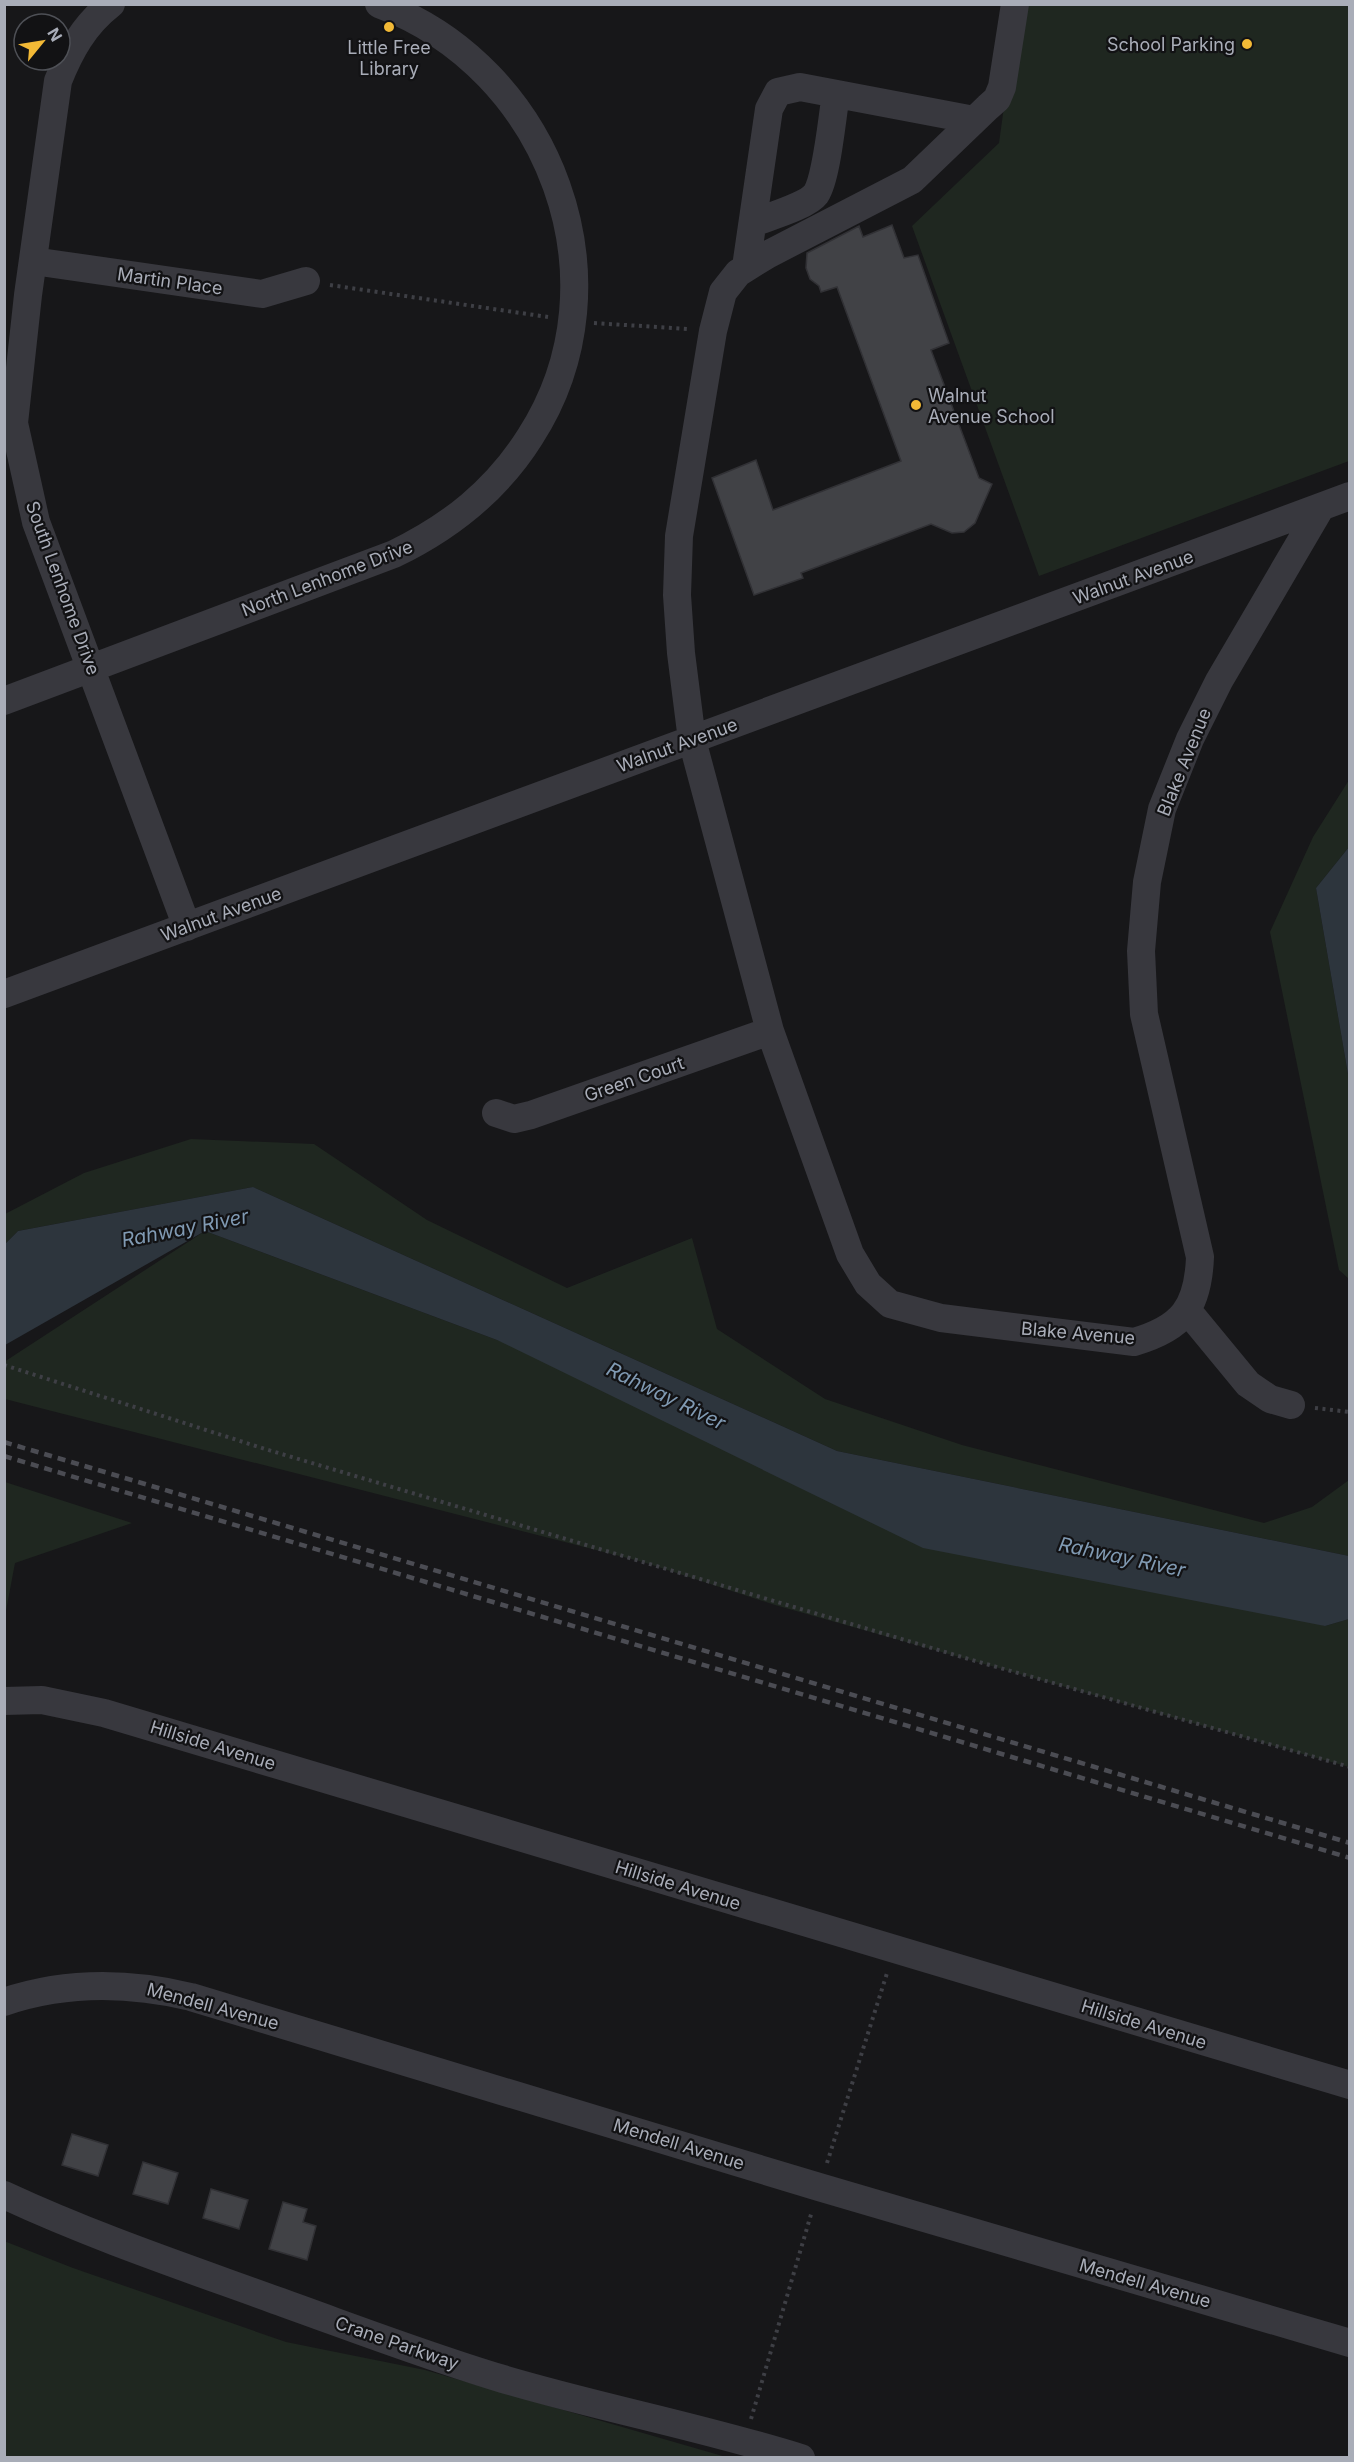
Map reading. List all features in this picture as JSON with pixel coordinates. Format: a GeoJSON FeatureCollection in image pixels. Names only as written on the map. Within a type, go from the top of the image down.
{"type":"FeatureCollection","features":[{"type":"Feature","properties":{"kind":"street","name":"South Lenhome Drive"},"geometry":{"type":"LineString","coordinates":[[111,4],[88,26],[70,52],[58,81],[33,261],[14,423],[36,522],[187,927]]}},
{"type":"Feature","properties":{"kind":"street","name":"North Lenhome Drive"},"geometry":{"type":"LineString","coordinates":[[4,701],[394,554],[448,524],[494,485],[531,436],[557,380],[571,321],[573,260],[569,229],[551,171],[530,128],[494,80],[472,58],[423,24],[380,4]]}},
{"type":"Feature","properties":{"kind":"street","name":"Blake Avenue"},"geometry":{"type":"LineString","coordinates":[[1015,4],[1002,87],[997,99],[912,180],[746,267],[738,273],[723,292],[713,331],[680,536],[677,595],[681,653],[692,740],[770,1031],[850,1254],[868,1284],[890,1304],[942,1318],[1134,1342],[1157,1335],[1170,1327],[1187,1310],[1195,1296],[1199,1281],[1200,1257],[1144,1014],[1141,951],[1147,882],[1162,809],[1190,739],[1219,681],[1321,507]]}},
{"type":"Feature","properties":{"kind":"street"},"geometry":{"type":"LineString","coordinates":[[746,267],[769,109],[778,92],[800,87],[975,120]]}},
{"type":"Feature","properties":{"kind":"street"},"geometry":{"type":"LineString","coordinates":[[753,223],[800,204],[815,195],[822,180],[836,94]]}},
{"type":"Feature","properties":{"kind":"street","name":"Martin Place"},"geometry":{"type":"LineString","coordinates":[[33,261],[262,294],[306,281]]}},
{"type":"Feature","properties":{"kind":"street","name":"Walnut Avenue"},"geometry":{"type":"LineString","coordinates":[[4,994],[1350,496]]}},
{"type":"Feature","properties":{"kind":"street","name":"Green Court"},"geometry":{"type":"LineString","coordinates":[[496,1113],[514,1119],[531,1115],[770,1031]]}},
{"type":"Feature","properties":{"kind":"street"},"geometry":{"type":"LineString","coordinates":[[1187,1310],[1248,1384],[1270,1399],[1291,1405]]}},
{"type":"Feature","properties":{"kind":"street","name":"Hillside Avenue"},"geometry":{"type":"LineString","coordinates":[[4,1701],[42,1700],[104,1713],[1350,2085]]}},
{"type":"Feature","properties":{"kind":"street","name":"Mendell Avenue"},"geometry":{"type":"LineString","coordinates":[[4,2002],[59,1988],[97,1985],[134,1986],[182,1995],[1350,2343]]}},
{"type":"Feature","properties":{"kind":"street","name":"Crane Parkway"},"geometry":{"type":"LineString","coordinates":[[4,2195],[133,2249],[448,2361],[504,2379],[745,2440],[801,2457]]}},
{"type":"Feature","properties":{"kind":"path"},"geometry":{"type":"LineString","coordinates":[[306,281],[571,321],[713,331]]}},
{"type":"Feature","properties":{"kind":"path"},"geometry":{"type":"LineString","coordinates":[[4,1365],[265,1449],[632,1559],[972,1660],[1350,1767]]}},
{"type":"Feature","properties":{"kind":"path"},"geometry":{"type":"LineString","coordinates":[[1291,1405],[1350,1412]]}},
{"type":"Feature","properties":{"kind":"shaded area"},"geometry":{"type":"Polygon","coordinates":[[[1018,5],[1349,5],[1349,461],[1039,576],[912,226],[999,143],[1018,5]]]}},
{"type":"Feature","properties":{"kind":"shaded area"},"geometry":{"type":"Polygon","coordinates":[[[1349,780],[1349,847],[1316,888],[1349,1080],[1349,1279],[1339,1270],[1270,932],[1313,837],[1349,780]]]}},
{"type":"Feature","properties":{"kind":"shaded area"},"geometry":{"type":"Polygon","coordinates":[[[191,1139],[314,1144],[427,1220],[567,1288],[692,1238],[717,1329],[825,1399],[962,1445],[1264,1523],[1312,1507],[1349,1480],[1349,1556],[837,1451],[253,1187],[18,1231],[5,1244],[5,1214],[84,1173],[191,1139]]]}},
{"type":"Feature","properties":{"kind":"shaded area"},"geometry":{"type":"Polygon","coordinates":[[[205,1231],[497,1340],[1325,1626],[1349,1619],[1349,1767],[775,1605],[643,1562],[5,1399],[4,1362],[205,1231]]]}},
{"type":"Feature","properties":{"kind":"shaded area"},"geometry":{"type":"Polygon","coordinates":[[[5,1482],[132,1523],[15,1563],[5,1616],[5,1482]]]}},
{"type":"Feature","properties":{"kind":"shaded area"},"geometry":{"type":"Polygon","coordinates":[[[4,2241],[73,2268],[286,2342],[425,2370],[726,2457],[5,2457],[4,2241]]]}},
{"type":"Feature","properties":{"kind":"water"},"geometry":{"type":"Polygon","coordinates":[[[1349,847],[1349,1080],[1316,888],[1349,847]]]}},
{"type":"Feature","properties":{"kind":"water","name":"Rahway River"},"geometry":{"type":"Polygon","coordinates":[[[253,1187],[837,1451],[1349,1556],[1349,1619],[1325,1626],[923,1548],[497,1340],[205,1231],[5,1345],[5,1244],[18,1231],[253,1187]]]}},
{"type":"Feature","properties":{"kind":"building","name":"Walnut Avenue School"},"geometry":{"type":"Polygon","coordinates":[[[892,225],[904,258],[918,255],[949,343],[931,350],[979,478],[992,484],[975,523],[964,532],[952,533],[931,524],[801,573],[803,578],[754,595],[712,478],[756,460],[773,510],[901,461],[837,287],[821,292],[819,286],[810,279],[806,268],[807,253],[859,226],[863,237],[892,225]]]}},
{"type":"Feature","properties":{"kind":"building"},"geometry":{"type":"Polygon","coordinates":[[[72,2134],[108,2145],[98,2176],[62,2165],[72,2134]]]}},
{"type":"Feature","properties":{"kind":"building"},"geometry":{"type":"Polygon","coordinates":[[[143,2162],[178,2173],[168,2204],[133,2194],[143,2162]]]}},
{"type":"Feature","properties":{"kind":"building"},"geometry":{"type":"Polygon","coordinates":[[[211,2189],[248,2200],[239,2229],[203,2218],[211,2189]]]}},
{"type":"Feature","properties":{"kind":"building"},"geometry":{"type":"Polygon","coordinates":[[[283,2202],[307,2209],[303,2222],[316,2226],[307,2260],[269,2249],[283,2202]]]}},
{"type":"Feature","properties":{"kind":"railway"},"geometry":{"type":"LineString","coordinates":[[4,1442],[1350,1843]]}},
{"type":"Feature","properties":{"kind":"railway"},"geometry":{"type":"LineString","coordinates":[[4,1456],[1350,1858]]}},
{"type":"Feature","properties":{"kind":"place","name":"Little Free Library"},"geometry":{"type":"Point","coordinates":[389,27]}},
{"type":"Feature","properties":{"kind":"place","name":"School Parking"},"geometry":{"type":"Point","coordinates":[1247,44]}},
{"type":"Feature","properties":{"kind":"place","name":"Walnut Avenue School"},"geometry":{"type":"Point","coordinates":[916,405]}}]}
